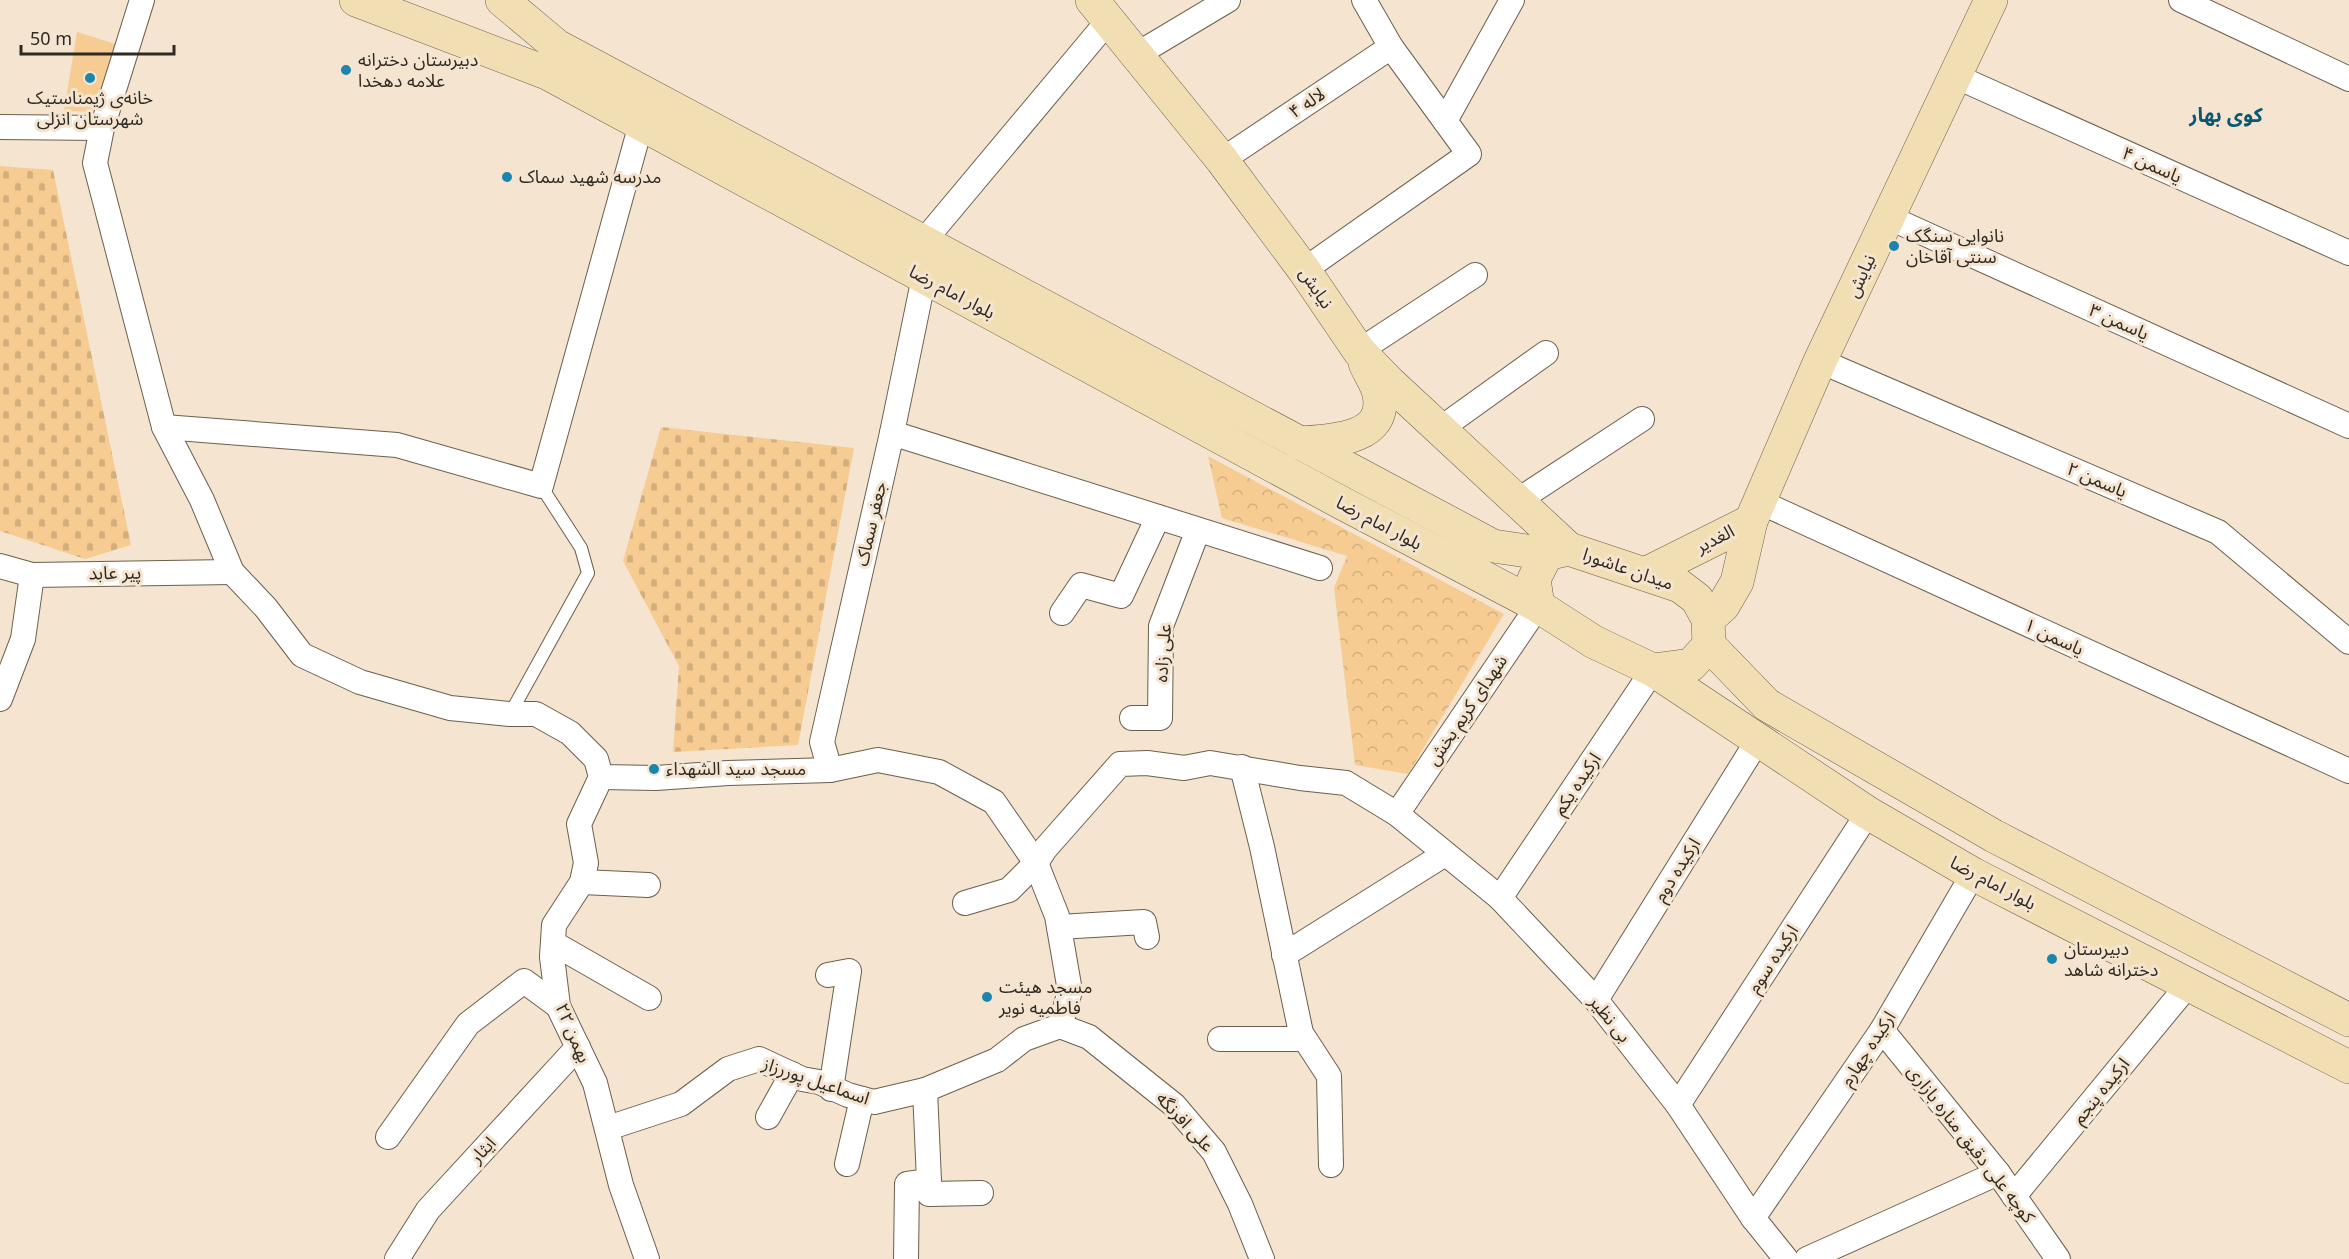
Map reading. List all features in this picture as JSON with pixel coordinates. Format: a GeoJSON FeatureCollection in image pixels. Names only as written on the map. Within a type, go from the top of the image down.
{"type":"FeatureCollection","features":[{"type":"Feature","properties":{"kind":"main road","name":"بلوار امام رضا"},"geometry":{"type":"LineString","coordinates":[[356,0],[547,73],[1342,503],[1538,606]]}},
{"type":"Feature","properties":{"kind":"main road","name":"بلوار امام رضا"},"geometry":{"type":"LineString","coordinates":[[502,0],[557,46],[1493,546],[1558,552]]}},
{"type":"Feature","properties":{"kind":"main road","name":"نیایش"},"geometry":{"type":"LineString","coordinates":[[1755,512],[1820,361],[1991,0]]}},
{"type":"Feature","properties":{"kind":"main road","name":"نیایش"},"geometry":{"type":"LineString","coordinates":[[1100,11],[1222,160],[1304,270],[1359,351],[1517,501],[1558,552]]}},
{"type":"Feature","properties":{"kind":"main road"},"geometry":{"type":"LineString","coordinates":[[1299,442],[1330,441],[1366,431],[1379,414],[1379,393],[1359,351]]}},
{"type":"Feature","properties":{"kind":"main road","name":"الغدیر"},"geometry":{"type":"LineString","coordinates":[[1645,574],[1755,512]]}},
{"type":"Feature","properties":{"kind":"main road","name":"الغدیر"},"geometry":{"type":"LineString","coordinates":[[1708,632],[1737,582],[1755,512]]}},
{"type":"Feature","properties":{"kind":"main road"},"geometry":{"type":"LineString","coordinates":[[1558,552],[1534,579],[1538,606],[1594,642],[1653,670],[1691,665],[1708,632],[1767,705],[1994,837],[2349,1020]]}},
{"type":"Feature","properties":{"kind":"main road","name":"میدان عاشورا"},"geometry":{"type":"LineString","coordinates":[[1558,552],[1645,574],[1680,586],[1697,599],[1708,632]]}},
{"type":"Feature","properties":{"kind":"main road","name":"بلوار امام رضا"},"geometry":{"type":"LineString","coordinates":[[1653,670],[1868,813],[1973,874],[2349,1067]]}},
{"type":"Feature","properties":{"kind":"street"},"geometry":{"type":"LineString","coordinates":[[142,0],[102,128],[95,163],[164,427],[202,500],[232,572],[266,608],[302,655],[360,682],[450,708],[510,714],[536,714],[570,733],[596,759],[601,777],[656,778],[830,770],[878,760],[939,772],[994,802],[1036,863],[1057,916],[1070,991],[1060,1026]]}},
{"type":"Feature","properties":{"kind":"street"},"geometry":{"type":"LineString","coordinates":[[1136,55],[1228,0]]}},
{"type":"Feature","properties":{"kind":"street"},"geometry":{"type":"LineString","coordinates":[[1445,121],[1512,0]]}},
{"type":"Feature","properties":{"kind":"street"},"geometry":{"type":"LineString","coordinates":[[2181,0],[2349,79]]}},
{"type":"Feature","properties":{"kind":"street"},"geometry":{"type":"LineString","coordinates":[[1304,270],[1469,154],[1391,47],[1373,5]]}},
{"type":"Feature","properties":{"kind":"street"},"geometry":{"type":"LineString","coordinates":[[923,242],[1100,11]]}},
{"type":"Feature","properties":{"kind":"street","name":"لاله ۴"},"geometry":{"type":"LineString","coordinates":[[1222,160],[1391,47]]}},
{"type":"Feature","properties":{"kind":"street","name":"یاسمن ۴"},"geometry":{"type":"LineString","coordinates":[[1955,76],[2349,253]]}},
{"type":"Feature","properties":{"kind":"street"},"geometry":{"type":"LineString","coordinates":[[164,427],[397,445],[541,486],[640,123]]}},
{"type":"Feature","properties":{"kind":"street"},"geometry":{"type":"LineString","coordinates":[[0,127],[102,128]]}},
{"type":"Feature","properties":{"kind":"street","name":"یاسمن ۳"},"geometry":{"type":"LineString","coordinates":[[1888,217],[2349,426]]}},
{"type":"Feature","properties":{"kind":"street"},"geometry":{"type":"LineString","coordinates":[[1359,351],[1475,275]]}},
{"type":"Feature","properties":{"kind":"street","name":"جعفر سماک"},"geometry":{"type":"LineString","coordinates":[[830,770],[822,742],[892,433],[924,277]]}},
{"type":"Feature","properties":{"kind":"street"},"geometry":{"type":"LineString","coordinates":[[1440,429],[1546,352]]}},
{"type":"Feature","properties":{"kind":"street","name":"یاسمن ۲"},"geometry":{"type":"LineString","coordinates":[[1820,361],[2218,532],[2349,642]]}},
{"type":"Feature","properties":{"kind":"street"},"geometry":{"type":"LineString","coordinates":[[1517,501],[1642,419]]}},
{"type":"Feature","properties":{"kind":"street"},"geometry":{"type":"LineString","coordinates":[[892,433],[1320,568]]}},
{"type":"Feature","properties":{"kind":"street","name":"یاسمن ۱"},"geometry":{"type":"LineString","coordinates":[[1755,512],[2349,771]]}},
{"type":"Feature","properties":{"kind":"street"},"geometry":{"type":"LineString","coordinates":[[1062,613],[1081,585],[1121,596],[1158,518]]}},
{"type":"Feature","properties":{"kind":"street","name":"علی زاده"},"geometry":{"type":"LineString","coordinates":[[1132,718],[1160,718],[1161,626],[1198,530]]}},
{"type":"Feature","properties":{"kind":"street","name":"پیر عابد"},"geometry":{"type":"LineString","coordinates":[[0,566],[32,575],[232,572]]}},
{"type":"Feature","properties":{"kind":"street"},"geometry":{"type":"LineString","coordinates":[[0,699],[22,639],[32,575]]}},
{"type":"Feature","properties":{"kind":"street","name":"شهدای کریم بخش"},"geometry":{"type":"LineString","coordinates":[[1397,814],[1538,606]]}},
{"type":"Feature","properties":{"kind":"street","name":"ارکیده یکم"},"geometry":{"type":"LineString","coordinates":[[1500,898],[1653,670]]}},
{"type":"Feature","properties":{"kind":"street","name":"ارکیده دوم"},"geometry":{"type":"LineString","coordinates":[[1596,1000],[1758,740]]}},
{"type":"Feature","properties":{"kind":"street","name":"بی نظیر"},"geometry":{"type":"LineString","coordinates":[[1036,863],[1045,849],[1120,764],[1147,763],[1184,768],[1210,763],[1346,783],[1397,814],[1500,898],[1596,1000],[1678,1105],[1753,1218],[1786,1259]]}},
{"type":"Feature","properties":{"kind":"street"},"geometry":{"type":"LineString","coordinates":[[1242,767],[1262,847],[1300,1034],[1329,1076],[1331,1165]]}},
{"type":"Feature","properties":{"kind":"street","name":"۲۲ بهمن"},"geometry":{"type":"LineString","coordinates":[[601,777],[579,824],[586,863],[582,882],[554,925],[552,957],[558,1006],[595,1083],[621,1185],[647,1259]]}},
{"type":"Feature","properties":{"kind":"street","name":"ارکیده سوم"},"geometry":{"type":"LineString","coordinates":[[1678,1105],[1868,813]]}},
{"type":"Feature","properties":{"kind":"street"},"geometry":{"type":"LineString","coordinates":[[1284,956],[1445,854]]}},
{"type":"Feature","properties":{"kind":"street"},"geometry":{"type":"LineString","coordinates":[[965,903],[1009,890],[1036,863]]}},
{"type":"Feature","properties":{"kind":"street","name":"ارکیده چهارم"},"geometry":{"type":"LineString","coordinates":[[1753,1218],[1882,1030],[1973,874]]}},
{"type":"Feature","properties":{"kind":"street"},"geometry":{"type":"LineString","coordinates":[[582,882],[648,885]]}},
{"type":"Feature","properties":{"kind":"street"},"geometry":{"type":"LineString","coordinates":[[1059,927],[1144,922],[1147,937]]}},
{"type":"Feature","properties":{"kind":"street"},"geometry":{"type":"LineString","coordinates":[[553,943],[649,998]]}},
{"type":"Feature","properties":{"kind":"street"},"geometry":{"type":"LineString","coordinates":[[828,975],[849,971],[831,1089]]}},
{"type":"Feature","properties":{"kind":"street"},"geometry":{"type":"LineString","coordinates":[[388,1137],[468,1024],[524,981],[558,1006]]}},
{"type":"Feature","properties":{"kind":"street","name":"ارکیده پنجم"},"geometry":{"type":"LineString","coordinates":[[2014,1196],[2188,985]]}},
{"type":"Feature","properties":{"kind":"street","name":"اسماعیل پوررزاز"},"geometry":{"type":"LineString","coordinates":[[608,1128],[681,1104],[728,1069],[759,1059],[802,1080],[819,1082],[831,1089],[874,1102],[925,1090],[997,1060],[1024,1039],[1060,1026]]}},
{"type":"Feature","properties":{"kind":"street","name":"علی افرنگه"},"geometry":{"type":"LineString","coordinates":[[1060,1026],[1089,1036],[1174,1105],[1214,1152],[1240,1204],[1262,1259]]}},
{"type":"Feature","properties":{"kind":"street","name":"کوچه علی دقیق مناره بازاری"},"geometry":{"type":"LineString","coordinates":[[1882,1030],[1998,1173],[2053,1257]]}},
{"type":"Feature","properties":{"kind":"street"},"geometry":{"type":"LineString","coordinates":[[1220,1039],[1304,1039]]}},
{"type":"Feature","properties":{"kind":"street","name":"ایثار"},"geometry":{"type":"LineString","coordinates":[[397,1259],[428,1210],[578,1047]]}},
{"type":"Feature","properties":{"kind":"street"},"geometry":{"type":"LineString","coordinates":[[768,1117],[792,1074]]}},
{"type":"Feature","properties":{"kind":"street"},"geometry":{"type":"LineString","coordinates":[[925,1090],[929,1194],[981,1193]]}},
{"type":"Feature","properties":{"kind":"street"},"geometry":{"type":"LineString","coordinates":[[847,1164],[862,1099]]}},
{"type":"Feature","properties":{"kind":"street"},"geometry":{"type":"LineString","coordinates":[[1806,1259],[1998,1173]]}},
{"type":"Feature","properties":{"kind":"street"},"geometry":{"type":"LineString","coordinates":[[906,1259],[907,1184],[929,1181]]}},
{"type":"Feature","properties":{"kind":"lane"},"geometry":{"type":"LineString","coordinates":[[510,714],[588,573],[581,548],[541,486]]}},
{"type":"Feature","properties":{"kind":"green space","name":"خانه‌ی ژیمناستیک شهرستان انزلی"},"geometry":{"type":"Polygon","coordinates":[[[77,32],[119,45],[103,112],[64,111],[77,32]]]}},
{"type":"Feature","properties":{"kind":"green space"},"geometry":{"type":"Polygon","coordinates":[[[0,166],[53,170],[131,545],[85,559],[0,531],[0,166]]]}},
{"type":"Feature","properties":{"kind":"green space"},"geometry":{"type":"Polygon","coordinates":[[[661,427],[854,448],[798,745],[673,752],[679,666],[623,561],[661,427]]]}},
{"type":"Feature","properties":{"kind":"green space"},"geometry":{"type":"Polygon","coordinates":[[[1208,456],[1504,614],[1408,774],[1355,765],[1334,588],[1347,556],[1222,518],[1208,456]]]}},
{"type":"Feature","properties":{"kind":"place","name":"دبیرستان دخترانه علامه دهخدا"},"geometry":{"type":"Point","coordinates":[346,70]}},
{"type":"Feature","properties":{"kind":"place","name":"خانه‌ی ژیمناستیک شهرستان انزلی"},"geometry":{"type":"Point","coordinates":[90,78]}},
{"type":"Feature","properties":{"kind":"place","name":"مدرسه شهید سماک"},"geometry":{"type":"Point","coordinates":[507,177]}},
{"type":"Feature","properties":{"kind":"place","name":"نانوایی سنگک سنتی آقاخان"},"geometry":{"type":"Point","coordinates":[1894,246]}},
{"type":"Feature","properties":{"kind":"place","name":"مسجد سید الشهداء"},"geometry":{"type":"Point","coordinates":[654,769]}},
{"type":"Feature","properties":{"kind":"place","name":"دبیرستان دخترانه شاهد"},"geometry":{"type":"Point","coordinates":[2052,959]}},
{"type":"Feature","properties":{"kind":"place","name":"مسجد هیئت فاطمیه نویر"},"geometry":{"type":"Point","coordinates":[987,997]}},
{"type":"Feature","properties":{"kind":"district","name":"کوی بهار"},"geometry":{"type":"Point","coordinates":[2226,116]}}]}
